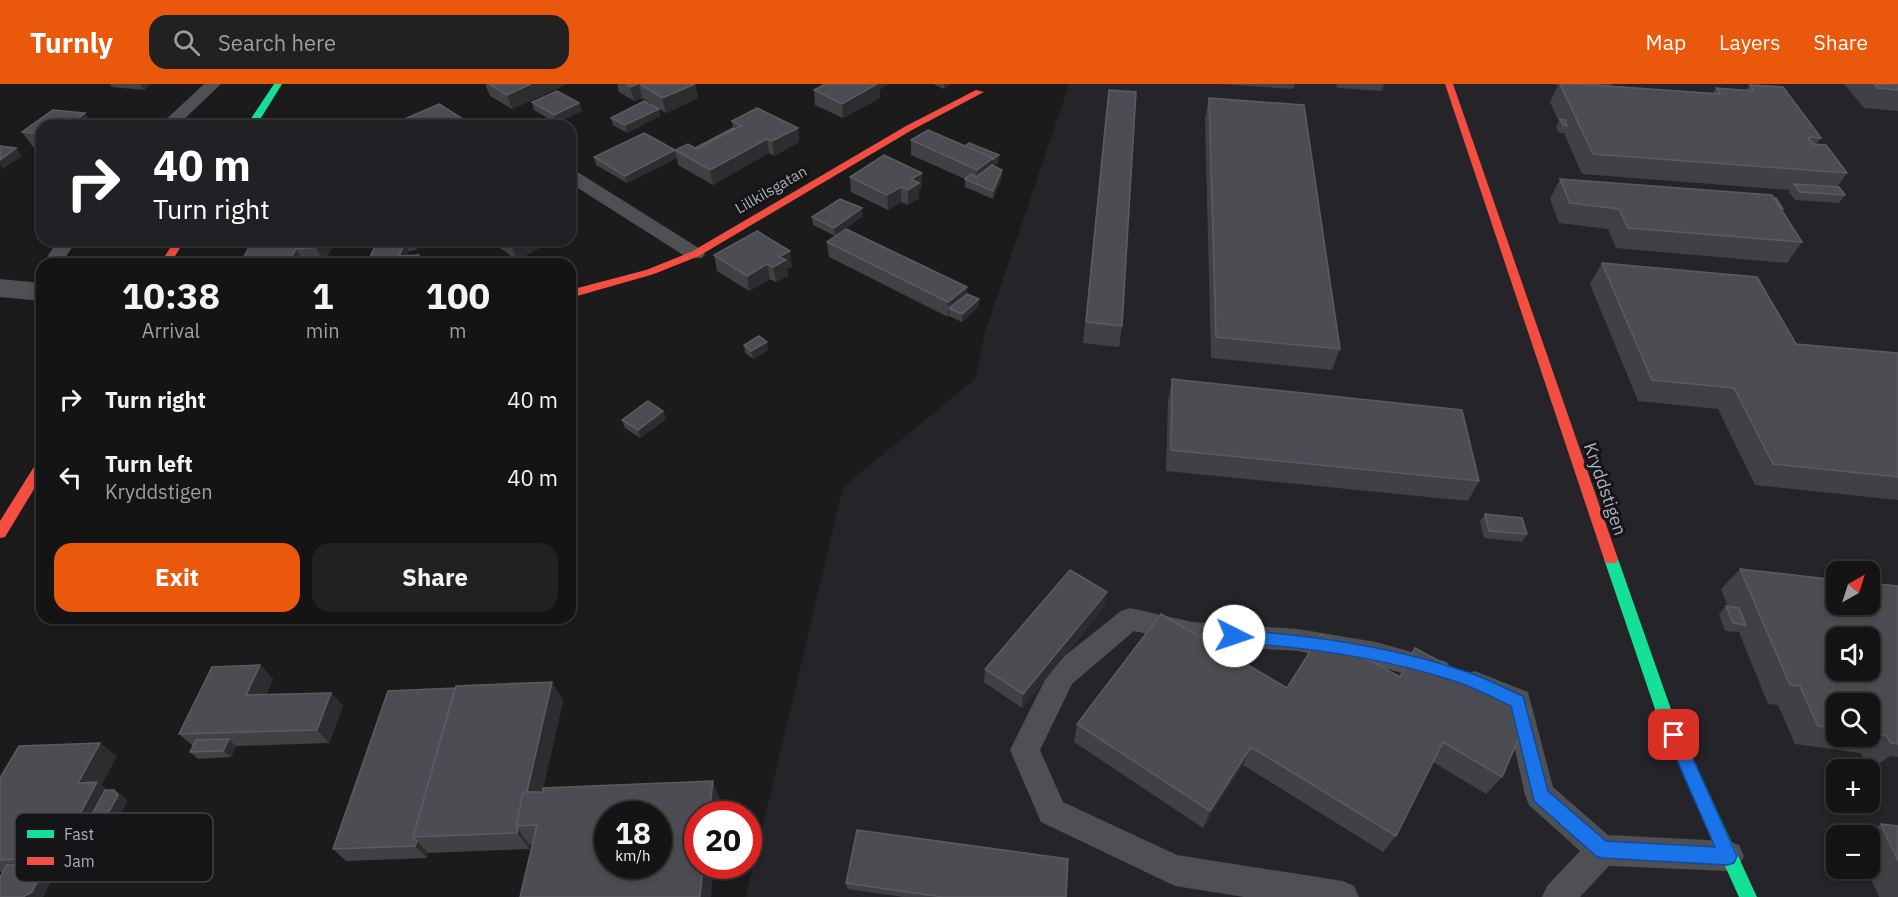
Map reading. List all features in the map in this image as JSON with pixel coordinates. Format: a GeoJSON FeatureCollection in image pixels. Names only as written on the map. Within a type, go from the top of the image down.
{"type":"FeatureCollection","features":[{"type":"Feature","properties":{"kind":"street"},"geometry":{"type":"LineString","coordinates":[[255,120],[278,84]]}},
{"type":"Feature","properties":{"kind":"street","name":"Kryddstigen"},"geometry":{"type":"LineString","coordinates":[[1449,84],[1665,715],[1748,897]]}},
{"type":"Feature","properties":{"kind":"street","name":"Lillkilsgatan"},"geometry":{"type":"LineString","coordinates":[[576,292],[650,272],[695,254],[909,128],[979,92]]}},
{"type":"Feature","properties":{"kind":"street"},"geometry":{"type":"LineString","coordinates":[[0,288],[36,287]]}},
{"type":"Feature","properties":{"kind":"street"},"geometry":{"type":"LineString","coordinates":[[0,533],[36,475]]}},
{"type":"Feature","properties":{"kind":"lane"},"geometry":{"type":"LineString","coordinates":[[174,120],[213,84]]}},
{"type":"Feature","properties":{"kind":"lane"},"geometry":{"type":"LineString","coordinates":[[576,179],[695,254]]}},
{"type":"Feature","properties":{"kind":"lane"},"geometry":{"type":"LineString","coordinates":[[1343,897],[1175,870],[1052,812],[1025,750],[1062,675],[1130,619],[1192,633],[1298,640],[1365,652],[1463,677],[1518,701],[1540,795],[1602,850],[1728,856]]}},
{"type":"Feature","properties":{"kind":"lane"},"geometry":{"type":"LineString","coordinates":[[1558,897],[1602,850]]}},
{"type":"Feature","properties":{"kind":"shaded area"},"geometry":{"type":"Polygon","coordinates":[[[1069,84],[1898,84],[1898,897],[746,897],[750,879],[762,879],[762,829],[843,487],[975,379],[985,333],[1069,84]]]}},
{"type":"Feature","properties":{"kind":"building"},"geometry":{"type":"Polygon","coordinates":[[[489,84],[531,84],[507,95],[489,84]]]}},
{"type":"Feature","properties":{"kind":"building"},"geometry":{"type":"Polygon","coordinates":[[[640,84],[695,84],[662,98],[640,84]]]}},
{"type":"Feature","properties":{"kind":"building"},"geometry":{"type":"Polygon","coordinates":[[[825,84],[877,84],[842,104],[814,90],[825,84]]]}},
{"type":"Feature","properties":{"kind":"building"},"geometry":{"type":"Polygon","coordinates":[[[1560,84],[1720,94],[1716,88],[1754,91],[1750,85],[1783,87],[1821,138],[1808,137],[1813,144],[1826,145],[1847,173],[1593,154],[1560,84]]]}},
{"type":"Feature","properties":{"kind":"building"},"geometry":{"type":"Polygon","coordinates":[[[1874,84],[1898,84],[1898,90],[1878,88],[1874,84]]]}},
{"type":"Feature","properties":{"kind":"building"},"geometry":{"type":"Polygon","coordinates":[[[1109,90],[1136,92],[1122,326],[1086,322],[1109,90]]]}},
{"type":"Feature","properties":{"kind":"building"},"geometry":{"type":"Polygon","coordinates":[[[557,91],[579,103],[554,115],[532,102],[557,91]]]}},
{"type":"Feature","properties":{"kind":"building"},"geometry":{"type":"Polygon","coordinates":[[[1209,98],[1304,105],[1340,349],[1216,337],[1209,98]]]}},
{"type":"Feature","properties":{"kind":"building"},"geometry":{"type":"Polygon","coordinates":[[[644,101],[659,109],[625,125],[611,118],[644,101]]]}},
{"type":"Feature","properties":{"kind":"building"},"geometry":{"type":"Polygon","coordinates":[[[439,104],[464,120],[402,120],[439,104]]]}},
{"type":"Feature","properties":{"kind":"building"},"geometry":{"type":"Polygon","coordinates":[[[757,108],[798,128],[772,141],[767,139],[710,170],[675,150],[688,144],[697,149],[741,126],[732,121],[757,108]]]}},
{"type":"Feature","properties":{"kind":"building"},"geometry":{"type":"Polygon","coordinates":[[[53,110],[85,113],[76,120],[39,120],[53,110]]]}},
{"type":"Feature","properties":{"kind":"building"},"geometry":{"type":"Polygon","coordinates":[[[1560,119],[1565,120],[1567,126],[1563,125],[1560,119]]]}},
{"type":"Feature","properties":{"kind":"building"},"geometry":{"type":"Polygon","coordinates":[[[36,122],[36,133],[22,132],[36,122]]]}},
{"type":"Feature","properties":{"kind":"building"},"geometry":{"type":"Polygon","coordinates":[[[733,128],[735,129],[695,148],[733,128]]]}},
{"type":"Feature","properties":{"kind":"building"},"geometry":{"type":"Polygon","coordinates":[[[928,130],[993,158],[977,170],[911,140],[928,130]]]}},
{"type":"Feature","properties":{"kind":"building"},"geometry":{"type":"Polygon","coordinates":[[[644,133],[675,150],[625,176],[594,157],[644,133]]]}},
{"type":"Feature","properties":{"kind":"building"},"geometry":{"type":"Polygon","coordinates":[[[969,143],[999,155],[993,159],[965,146],[969,143]]]}},
{"type":"Feature","properties":{"kind":"building"},"geometry":{"type":"Polygon","coordinates":[[[0,146],[16,148],[0,160],[0,146]]]}},
{"type":"Feature","properties":{"kind":"building"},"geometry":{"type":"Polygon","coordinates":[[[884,155],[922,173],[911,179],[919,183],[908,190],[901,187],[887,195],[850,177],[884,155]]]}},
{"type":"Feature","properties":{"kind":"building"},"geometry":{"type":"Polygon","coordinates":[[[992,165],[1002,170],[993,191],[965,179],[971,174],[976,177],[992,165]]]}},
{"type":"Feature","properties":{"kind":"building"},"geometry":{"type":"Polygon","coordinates":[[[1560,179],[1772,195],[1802,242],[1628,228],[1619,209],[1570,203],[1560,179]]]}},
{"type":"Feature","properties":{"kind":"building"},"geometry":{"type":"Polygon","coordinates":[[[1794,184],[1839,187],[1845,195],[1800,192],[1794,184]]]}},
{"type":"Feature","properties":{"kind":"building"},"geometry":{"type":"Polygon","coordinates":[[[840,199],[862,208],[834,228],[812,217],[840,199]]]}},
{"type":"Feature","properties":{"kind":"building"},"geometry":{"type":"Polygon","coordinates":[[[846,229],[967,287],[948,302],[827,242],[846,229]]]}},
{"type":"Feature","properties":{"kind":"building"},"geometry":{"type":"Polygon","coordinates":[[[757,231],[790,251],[779,257],[786,260],[773,267],[767,264],[747,276],[714,255],[757,231]]]}},
{"type":"Feature","properties":{"kind":"building"},"geometry":{"type":"Polygon","coordinates":[[[250,246],[317,246],[296,249],[291,258],[243,258],[250,246]]]}},
{"type":"Feature","properties":{"kind":"building"},"geometry":{"type":"Polygon","coordinates":[[[375,246],[404,246],[399,256],[419,255],[418,258],[369,258],[375,246]]]}},
{"type":"Feature","properties":{"kind":"building"},"geometry":{"type":"Polygon","coordinates":[[[1602,263],[1757,277],[1796,344],[1898,353],[1898,477],[1773,464],[1734,388],[1652,380],[1602,263]]]}},
{"type":"Feature","properties":{"kind":"building"},"geometry":{"type":"Polygon","coordinates":[[[967,294],[979,299],[962,314],[949,308],[967,294]]]}},
{"type":"Feature","properties":{"kind":"building"},"geometry":{"type":"Polygon","coordinates":[[[759,336],[767,342],[751,351],[744,345],[759,336]]]}},
{"type":"Feature","properties":{"kind":"building"},"geometry":{"type":"Polygon","coordinates":[[[1172,379],[1462,410],[1479,481],[1171,450],[1172,379]]]}},
{"type":"Feature","properties":{"kind":"building"},"geometry":{"type":"Polygon","coordinates":[[[648,401],[663,411],[638,430],[622,420],[648,401]]]}},
{"type":"Feature","properties":{"kind":"building"},"geometry":{"type":"Polygon","coordinates":[[[1485,514],[1522,518],[1527,534],[1489,531],[1485,514]]]}},
{"type":"Feature","properties":{"kind":"building"},"geometry":{"type":"Polygon","coordinates":[[[1740,569],[1826,579],[1826,615],[1880,615],[1880,584],[1898,586],[1898,744],[1891,743],[1886,735],[1880,734],[1880,693],[1826,693],[1826,727],[1818,726],[1800,686],[1790,685],[1740,569]]]}},
{"type":"Feature","properties":{"kind":"building"},"geometry":{"type":"Polygon","coordinates":[[[1070,570],[1107,592],[1023,694],[985,669],[1070,570]]]}},
{"type":"Feature","properties":{"kind":"building"},"geometry":{"type":"Polygon","coordinates":[[[1726,606],[1739,608],[1746,625],[1733,623],[1726,606]]]}},
{"type":"Feature","properties":{"kind":"building"},"geometry":{"type":"Polygon","coordinates":[[[1161,614],[1287,688],[1321,634],[1400,677],[1415,648],[1531,710],[1502,777],[1443,742],[1396,836],[1251,747],[1210,811],[1077,724],[1161,614]]]}},
{"type":"Feature","properties":{"kind":"building"},"geometry":{"type":"Polygon","coordinates":[[[260,665],[246,695],[331,693],[317,730],[179,734],[212,667],[260,665]]]}},
{"type":"Feature","properties":{"kind":"building"},"geometry":{"type":"Polygon","coordinates":[[[552,682],[527,792],[523,792],[516,826],[517,833],[413,837],[456,686],[552,682]]]}},
{"type":"Feature","properties":{"kind":"building"},"geometry":{"type":"Polygon","coordinates":[[[455,688],[413,837],[417,841],[415,846],[333,849],[388,691],[455,688]]]}},
{"type":"Feature","properties":{"kind":"building"},"geometry":{"type":"Polygon","coordinates":[[[229,739],[223,751],[190,752],[196,740],[229,739]]]}},
{"type":"Feature","properties":{"kind":"building"},"geometry":{"type":"Polygon","coordinates":[[[100,743],[78,783],[97,782],[81,813],[15,813],[15,859],[0,860],[0,778],[19,746],[100,743]]]}},
{"type":"Feature","properties":{"kind":"building"},"geometry":{"type":"Polygon","coordinates":[[[713,781],[711,801],[684,801],[684,879],[702,879],[700,897],[520,897],[537,825],[516,826],[523,792],[543,792],[543,788],[713,781]]]}},
{"type":"Feature","properties":{"kind":"building"},"geometry":{"type":"Polygon","coordinates":[[[105,790],[114,790],[118,795],[110,810],[106,813],[93,813],[105,790]]]}},
{"type":"Feature","properties":{"kind":"building"},"geometry":{"type":"Polygon","coordinates":[[[1881,824],[1898,826],[1898,861],[1881,824]]]}},
{"type":"Feature","properties":{"kind":"building"},"geometry":{"type":"Polygon","coordinates":[[[857,830],[1068,859],[1066,897],[943,897],[846,883],[857,830]]]}},
{"type":"Feature","properties":{"kind":"building"},"geometry":{"type":"Polygon","coordinates":[[[7,865],[15,865],[15,882],[37,882],[32,892],[23,897],[0,897],[0,877],[7,865]]]}},
{"type":"Feature","properties":{"kind":"traffic: fast"},"geometry":{"type":"LineString","coordinates":[[255,120],[278,84]]}},
{"type":"Feature","properties":{"kind":"traffic: fast"},"geometry":{"type":"LineString","coordinates":[[1611,559],[1665,715],[1748,897]]}},
{"type":"Feature","properties":{"kind":"traffic: jam"},"geometry":{"type":"LineString","coordinates":[[1449,84],[1611,559]]}},
{"type":"Feature","properties":{"kind":"traffic: jam"},"geometry":{"type":"LineString","coordinates":[[576,292],[650,272],[695,254],[909,128],[979,92]]}},
{"type":"Feature","properties":{"kind":"traffic: jam"},"geometry":{"type":"LineString","coordinates":[[169,258],[176,246]]}},
{"type":"Feature","properties":{"kind":"traffic: jam"},"geometry":{"type":"LineString","coordinates":[[0,533],[36,475]]}},
{"type":"Feature","properties":{"kind":"route"},"geometry":{"type":"LineString","coordinates":[[1234,636],[1298,640],[1376,654],[1463,677],[1518,701],[1540,795],[1602,850],[1728,856],[1674,735]]}}]}
